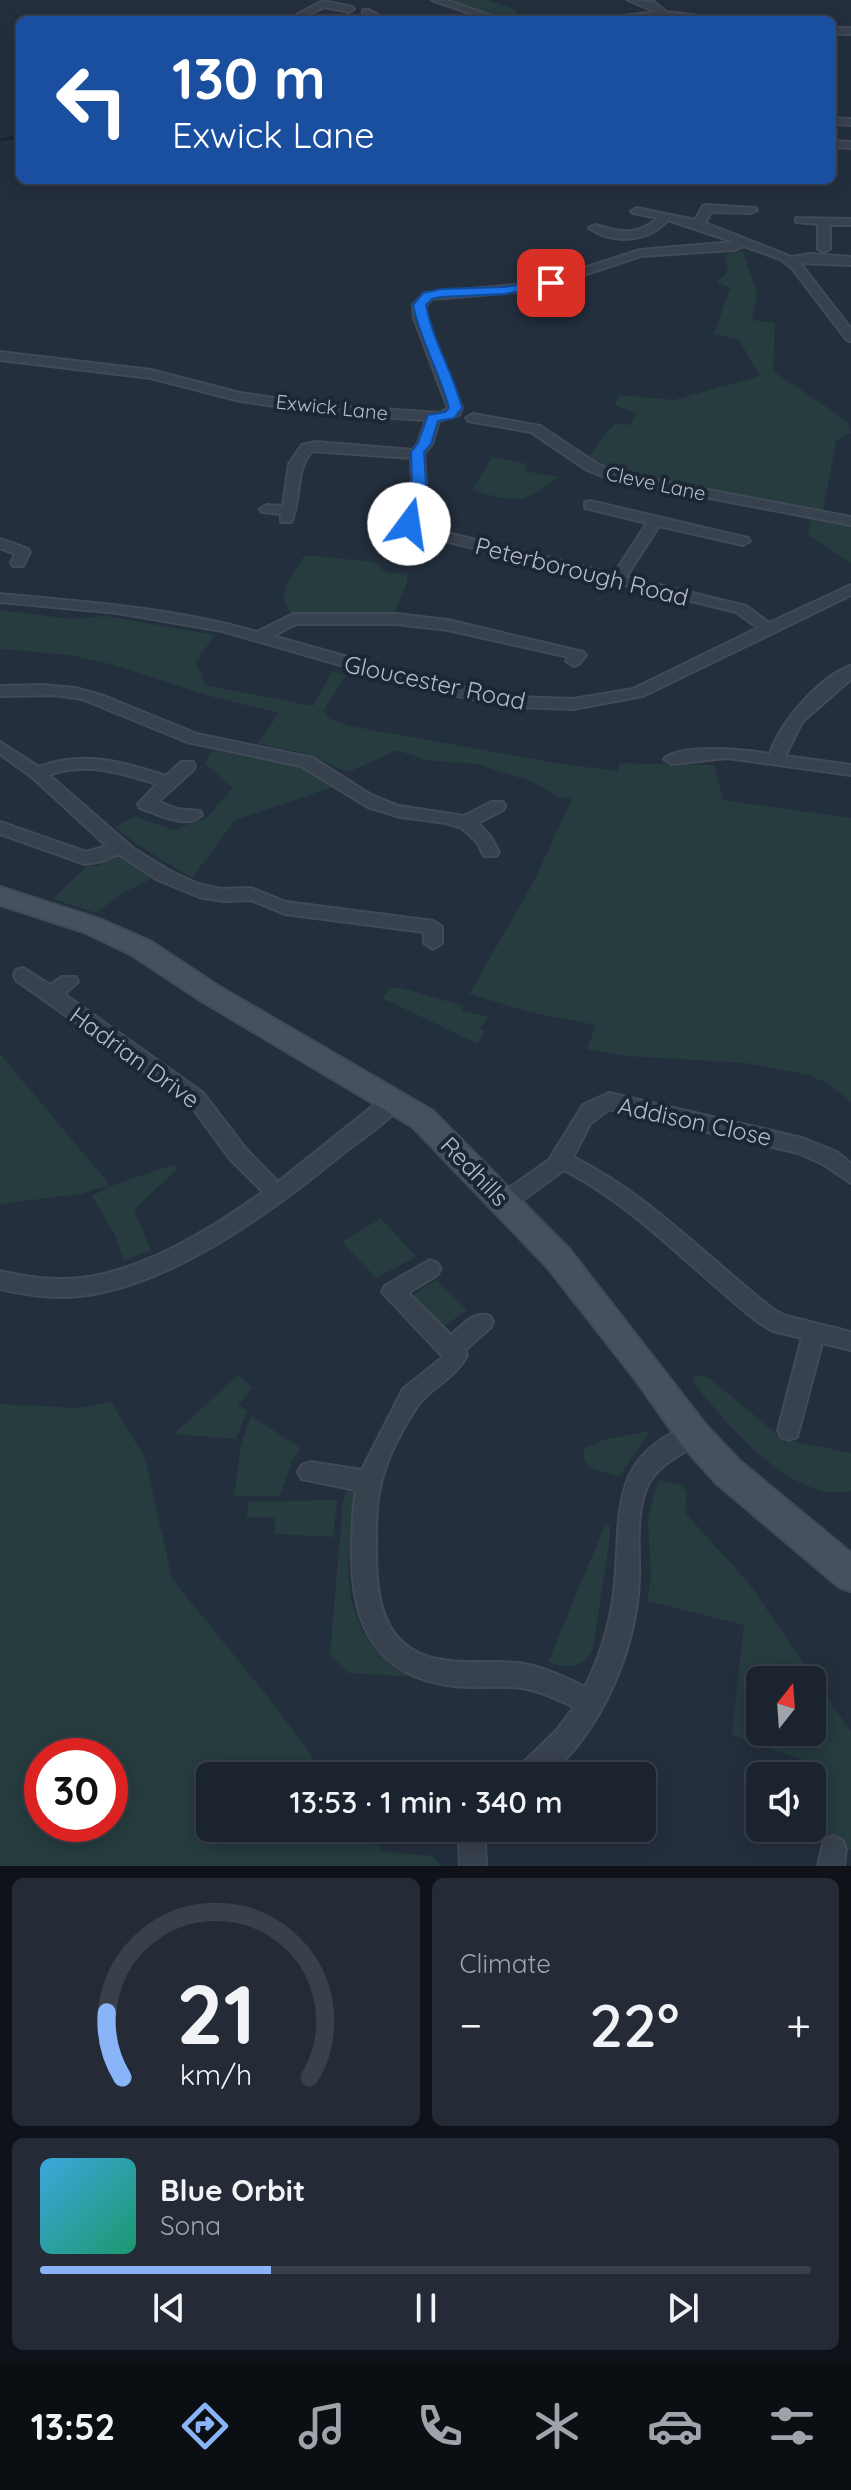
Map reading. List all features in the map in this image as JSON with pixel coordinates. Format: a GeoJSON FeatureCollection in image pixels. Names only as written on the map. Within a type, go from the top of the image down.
{"type":"FeatureCollection","features":[{"type":"Feature","properties":{"kind":"street"},"geometry":{"type":"LineString","coordinates":[[309,0],[349,9]]}},
{"type":"Feature","properties":{"kind":"street"},"geometry":{"type":"LineString","coordinates":[[437,0],[486,16]]}},
{"type":"Feature","properties":{"kind":"street"},"geometry":{"type":"LineString","coordinates":[[633,0],[655,6],[662,14]]}},
{"type":"Feature","properties":{"kind":"street"},"geometry":{"type":"LineString","coordinates":[[303,16],[296,14],[323,4]]}},
{"type":"Feature","properties":{"kind":"street"},"geometry":{"type":"LineString","coordinates":[[366,12],[374,16]]}},
{"type":"Feature","properties":{"kind":"street"},"geometry":{"type":"LineString","coordinates":[[640,16],[684,16]]}},
{"type":"Feature","properties":{"kind":"street"},"geometry":{"type":"LineString","coordinates":[[699,224],[703,210],[707,208],[751,210]]}},
{"type":"Feature","properties":{"kind":"street"},"geometry":{"type":"LineString","coordinates":[[637,211],[699,224],[791,261],[851,337]]}},
{"type":"Feature","properties":{"kind":"street"},"geometry":{"type":"LineString","coordinates":[[595,228],[632,241],[667,215]]}},
{"type":"Feature","properties":{"kind":"street"},"geometry":{"type":"LineString","coordinates":[[800,220],[851,222]]}},
{"type":"Feature","properties":{"kind":"street"},"geometry":{"type":"LineString","coordinates":[[821,243],[824,221]]}},
{"type":"Feature","properties":{"kind":"street"},"geometry":{"type":"LineString","coordinates":[[433,418],[450,415],[455,408],[420,318],[419,305],[428,296],[538,286],[640,253],[733,247],[745,241]]}},
{"type":"Feature","properties":{"kind":"street"},"geometry":{"type":"LineString","coordinates":[[791,261],[810,258],[851,261]]}},
{"type":"Feature","properties":{"kind":"street","name":"Exwick Lane"},"geometry":{"type":"LineString","coordinates":[[0,356],[151,374],[240,397],[329,410],[433,418]]}},
{"type":"Feature","properties":{"kind":"street","name":"Peterborough Road"},"geometry":{"type":"LineString","coordinates":[[433,418],[425,444],[417,454],[419,484],[407,518],[413,529],[741,609],[768,629]]}},
{"type":"Feature","properties":{"kind":"street","name":"Cleve Lane"},"geometry":{"type":"LineString","coordinates":[[473,418],[535,429],[592,467],[615,476],[851,521]]}},
{"type":"Feature","properties":{"kind":"street"},"geometry":{"type":"LineString","coordinates":[[267,509],[288,515],[293,503],[291,476],[307,448],[316,446],[417,454]]}},
{"type":"Feature","properties":{"kind":"street"},"geometry":{"type":"LineString","coordinates":[[590,505],[610,506],[655,521],[730,532],[743,541]]}},
{"type":"Feature","properties":{"kind":"street"},"geometry":{"type":"LineString","coordinates":[[617,580],[655,521]]}},
{"type":"Feature","properties":{"kind":"street"},"geometry":{"type":"LineString","coordinates":[[0,543],[20,558],[41,550]]}},
{"type":"Feature","properties":{"kind":"street","name":"Gloucester Road"},"geometry":{"type":"LineString","coordinates":[[0,598],[118,609],[224,627],[333,661],[427,685],[516,702],[561,704],[637,693],[851,589]]}},
{"type":"Feature","properties":{"kind":"street"},"geometry":{"type":"LineString","coordinates":[[258,636],[272,632],[293,619],[381,618],[448,625],[579,655]]}},
{"type":"Feature","properties":{"kind":"street"},"geometry":{"type":"LineString","coordinates":[[776,759],[787,727],[794,718],[850,666]]}},
{"type":"Feature","properties":{"kind":"street"},"geometry":{"type":"LineString","coordinates":[[0,691],[59,691],[88,695],[179,733],[307,762],[355,780],[363,799],[406,813],[441,808],[467,822],[486,841],[490,852]]}},
{"type":"Feature","properties":{"kind":"street"},"geometry":{"type":"LineString","coordinates":[[0,747],[39,773],[147,866],[188,886],[222,895],[254,888],[285,908],[438,931]]}},
{"type":"Feature","properties":{"kind":"street"},"geometry":{"type":"LineString","coordinates":[[672,759],[727,753],[851,770]]}},
{"type":"Feature","properties":{"kind":"street"},"geometry":{"type":"LineString","coordinates":[[39,773],[61,764],[91,761],[168,782]]}},
{"type":"Feature","properties":{"kind":"street"},"geometry":{"type":"LineString","coordinates":[[187,766],[146,804],[176,815],[194,815]]}},
{"type":"Feature","properties":{"kind":"street"},"geometry":{"type":"LineString","coordinates":[[467,822],[497,806]]}},
{"type":"Feature","properties":{"kind":"street"},"geometry":{"type":"LineString","coordinates":[[0,828],[85,858],[97,857],[121,846]]}},
{"type":"Feature","properties":{"kind":"street","name":"Redhills"},"geometry":{"type":"LineString","coordinates":[[0,896],[93,926],[141,948],[209,993],[395,1099],[423,1119],[559,1259],[693,1434],[747,1491],[849,1571]]}},
{"type":"Feature","properties":{"kind":"street","name":"Hadrian Drive"},"geometry":{"type":"LineString","coordinates":[[23,975],[196,1098],[238,1154],[278,1195]]}},
{"type":"Feature","properties":{"kind":"street","name":"Hadrian Drive"},"geometry":{"type":"LineString","coordinates":[[50,994],[69,982]]}},
{"type":"Feature","properties":{"kind":"street"},"geometry":{"type":"LineString","coordinates":[[0,1280],[64,1289],[124,1278],[204,1241],[278,1195],[395,1099]]}},
{"type":"Feature","properties":{"kind":"street","name":"Addison Close"},"geometry":{"type":"LineString","coordinates":[[505,1202],[553,1170],[562,1160],[588,1109],[597,1103],[609,1101],[802,1146],[830,1158],[851,1175]]}},
{"type":"Feature","properties":{"kind":"street"},"geometry":{"type":"LineString","coordinates":[[562,1160],[587,1171],[635,1205],[766,1316],[781,1324],[851,1341]]}},
{"type":"Feature","properties":{"kind":"street"},"geometry":{"type":"LineString","coordinates":[[430,1269],[393,1292],[456,1355],[452,1365],[416,1389],[367,1481],[363,1575],[371,1623],[385,1644],[400,1657],[421,1666],[449,1674],[535,1678],[589,1701]]}},
{"type":"Feature","properties":{"kind":"street"},"geometry":{"type":"LineString","coordinates":[[450,1349],[482,1322]]}},
{"type":"Feature","properties":{"kind":"street"},"geometry":{"type":"LineString","coordinates":[[789,1430],[814,1333]]}},
{"type":"Feature","properties":{"kind":"street"},"geometry":{"type":"LineString","coordinates":[[543,1762],[576,1730],[613,1654],[626,1591],[626,1540],[633,1499],[647,1466],[693,1434]]}},
{"type":"Feature","properties":{"kind":"street"},"geometry":{"type":"LineString","coordinates":[[310,1472],[367,1481]]}},
{"type":"Feature","properties":{"kind":"street"},"geometry":{"type":"LineString","coordinates":[[472,1842],[473,1866]]}},
{"type":"Feature","properties":{"kind":"green space"},"geometry":{"type":"Polygon","coordinates":[[[447,0],[486,0],[517,10],[514,16],[493,16],[447,0]]]}},
{"type":"Feature","properties":{"kind":"green space"},"geometry":{"type":"Polygon","coordinates":[[[733,250],[743,252],[757,293],[752,320],[775,323],[773,371],[847,421],[851,433],[836,441],[823,511],[650,478],[588,461],[596,445],[616,423],[630,425],[636,414],[615,405],[619,395],[674,400],[760,376],[739,340],[714,334],[730,288],[717,282],[728,271],[725,256],[733,250]]]}},
{"type":"Feature","properties":{"kind":"green space"},"geometry":{"type":"Polygon","coordinates":[[[492,457],[527,464],[524,471],[558,477],[536,493],[518,499],[472,490],[492,457]]]}},
{"type":"Feature","properties":{"kind":"green space"},"geometry":{"type":"Polygon","coordinates":[[[799,513],[851,523],[851,563],[808,535],[811,521],[799,513]]]}},
{"type":"Feature","properties":{"kind":"green space"},"geometry":{"type":"Polygon","coordinates":[[[305,555],[374,562],[387,573],[407,573],[407,583],[394,613],[290,612],[283,600],[287,583],[305,555]]]}},
{"type":"Feature","properties":{"kind":"green space"},"geometry":{"type":"Polygon","coordinates":[[[0,610],[71,619],[106,616],[215,635],[195,663],[202,673],[204,685],[313,706],[332,671],[346,675],[323,711],[331,719],[350,726],[561,764],[617,771],[620,763],[714,765],[723,800],[851,818],[851,1102],[827,1083],[805,1074],[745,1063],[626,1056],[587,1049],[596,1025],[533,1013],[469,994],[533,883],[572,799],[557,796],[531,781],[476,764],[426,760],[397,750],[345,771],[314,756],[258,743],[279,713],[213,697],[114,665],[70,655],[0,649],[0,610]]]}},
{"type":"Feature","properties":{"kind":"green space"},"geometry":{"type":"Polygon","coordinates":[[[212,750],[297,766],[332,782],[329,784],[333,787],[235,820],[192,878],[115,827],[135,816],[172,830],[206,818],[233,788],[205,764],[212,750]]]}},
{"type":"Feature","properties":{"kind":"green space"},"geometry":{"type":"Polygon","coordinates":[[[114,855],[153,878],[123,893],[96,913],[53,899],[87,866],[99,866],[114,855]]]}},
{"type":"Feature","properties":{"kind":"green space"},"geometry":{"type":"Polygon","coordinates":[[[398,987],[464,1006],[461,1011],[488,1017],[480,1028],[485,1031],[478,1044],[382,998],[390,989],[398,987]]]}},
{"type":"Feature","properties":{"kind":"green space"},"geometry":{"type":"Polygon","coordinates":[[[0,1054],[110,1185],[80,1194],[0,1204],[0,1054]]]}},
{"type":"Feature","properties":{"kind":"green space"},"geometry":{"type":"Polygon","coordinates":[[[172,1165],[178,1168],[134,1210],[151,1250],[124,1261],[115,1235],[92,1196],[111,1186],[172,1165]]]}},
{"type":"Feature","properties":{"kind":"green space"},"geometry":{"type":"Polygon","coordinates":[[[381,1218],[416,1257],[376,1278],[342,1242],[381,1218]]]}},
{"type":"Feature","properties":{"kind":"green space"},"geometry":{"type":"Polygon","coordinates":[[[436,1280],[467,1310],[443,1327],[435,1325],[407,1299],[436,1280]]]}},
{"type":"Feature","properties":{"kind":"green space"},"geometry":{"type":"Polygon","coordinates":[[[238,1375],[253,1388],[238,1405],[247,1411],[236,1439],[174,1434],[238,1375]]]}},
{"type":"Feature","properties":{"kind":"green space"},"geometry":{"type":"Polygon","coordinates":[[[696,1375],[709,1378],[783,1439],[851,1453],[851,1491],[828,1492],[805,1485],[783,1473],[722,1417],[692,1381],[696,1375]]]}},
{"type":"Feature","properties":{"kind":"green space"},"geometry":{"type":"Polygon","coordinates":[[[111,1402],[145,1458],[172,1579],[273,1703],[316,1762],[196,1762],[196,1842],[374,1842],[381,1851],[432,1856],[442,1866],[0,1866],[0,1404],[78,1408],[111,1402]]]}},
{"type":"Feature","properties":{"kind":"green space"},"geometry":{"type":"Polygon","coordinates":[[[251,1416],[301,1448],[292,1461],[280,1496],[234,1496],[241,1445],[251,1416]]]}},
{"type":"Feature","properties":{"kind":"green space"},"geometry":{"type":"Polygon","coordinates":[[[650,1431],[619,1477],[589,1467],[583,1458],[585,1448],[603,1440],[650,1431]]]}},
{"type":"Feature","properties":{"kind":"green space"},"geometry":{"type":"Polygon","coordinates":[[[658,1480],[683,1486],[687,1492],[685,1513],[748,1582],[806,1666],[746,1666],[746,1740],[732,1735],[744,1625],[647,1601],[651,1578],[648,1518],[658,1480]]]}},
{"type":"Feature","properties":{"kind":"green space"},"geometry":{"type":"Polygon","coordinates":[[[348,1490],[357,1494],[358,1532],[349,1560],[351,1597],[356,1615],[363,1632],[385,1660],[417,1677],[348,1673],[330,1655],[343,1500],[348,1490]]]}},
{"type":"Feature","properties":{"kind":"green space"},"geometry":{"type":"Polygon","coordinates":[[[337,1500],[333,1537],[274,1534],[275,1517],[247,1517],[248,1502],[337,1500]]]}},
{"type":"Feature","properties":{"kind":"green space"},"geometry":{"type":"Polygon","coordinates":[[[605,1525],[610,1526],[609,1543],[593,1649],[589,1656],[574,1666],[548,1662],[605,1525]]]}},
{"type":"Feature","properties":{"kind":"green space"},"geometry":{"type":"Polygon","coordinates":[[[826,1696],[851,1732],[851,1850],[826,1840],[826,1762],[808,1762],[763,1746],[826,1746],[826,1696]]]}},
{"type":"Feature","properties":{"kind":"waterway"},"geometry":{"type":"LineString","coordinates":[[0,140],[16,137]]}},
{"type":"Feature","properties":{"kind":"route"},"geometry":{"type":"LineString","coordinates":[[409,524],[407,518],[419,484],[417,454],[425,444],[430,421],[450,415],[455,408],[426,335],[419,305],[428,296],[441,293],[505,291],[551,283]]}}]}
